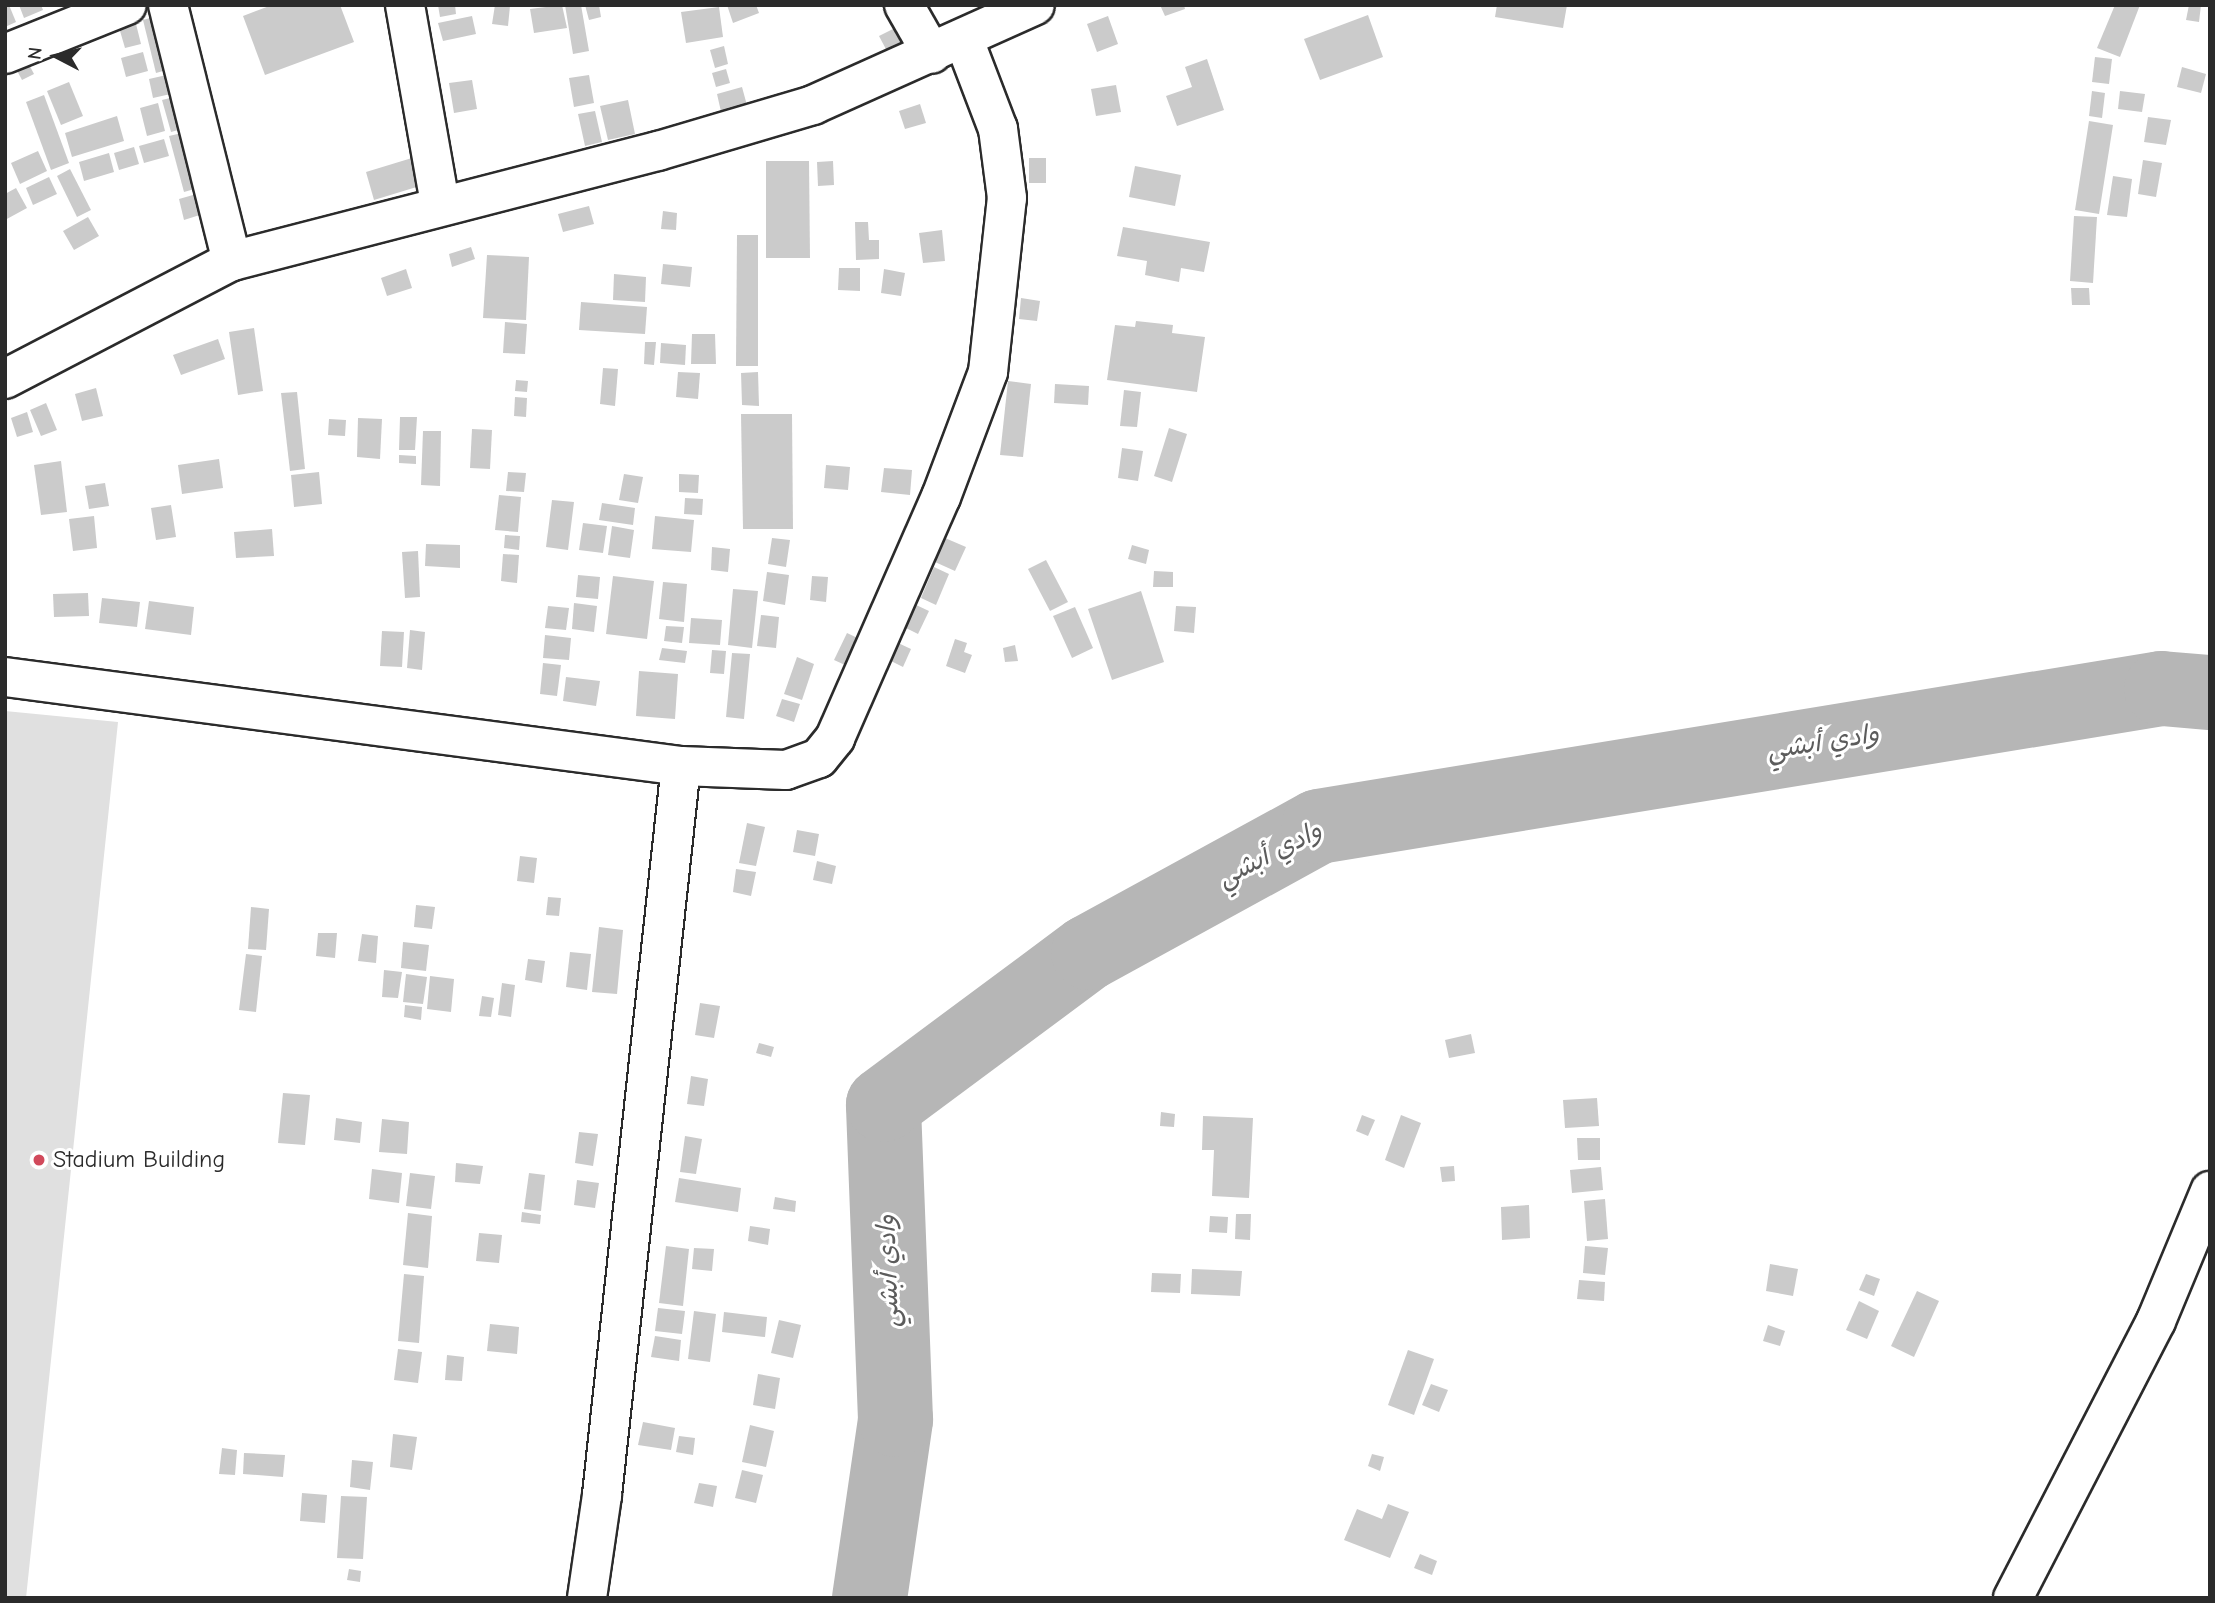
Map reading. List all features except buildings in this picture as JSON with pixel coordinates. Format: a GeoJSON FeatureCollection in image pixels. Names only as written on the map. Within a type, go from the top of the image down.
{"type":"FeatureCollection","features":[{"type":"Feature","properties":{"kind":"street"},"geometry":{"type":"LineString","coordinates":[[5,54],[127,5]]}},
{"type":"Feature","properties":{"kind":"street"},"geometry":{"type":"LineString","coordinates":[[168,5],[232,261]]}},
{"type":"Feature","properties":{"kind":"street"},"geometry":{"type":"LineString","coordinates":[[405,5],[440,204]]}},
{"type":"Feature","properties":{"kind":"street"},"geometry":{"type":"LineString","coordinates":[[5,677],[681,766],[786,770],[819,758],[835,738],[942,497],[988,372],[1007,198],[999,129],[948,47],[904,5]]}},
{"type":"Feature","properties":{"kind":"street"},"geometry":{"type":"LineString","coordinates":[[8,369],[232,261],[440,204],[658,151],[813,105],[948,47],[1035,5]]}},
{"type":"Feature","properties":{"kind":"street"},"geometry":{"type":"LineString","coordinates":[[587,1598],[604,1482],[681,766]]}},
{"type":"Feature","properties":{"kind":"street"},"geometry":{"type":"LineString","coordinates":[[2013,1598],[2156,1321],[2210,1191]]}},
{"type":"Feature","properties":{"kind":"shaded area","name":"Stadium Building"},"geometry":{"type":"Polygon","coordinates":[[[5,711],[118,722],[26,1598],[5,1598],[5,711]]]}},
{"type":"Feature","properties":{"kind":"waterway","name":"وادي أبشي"},"geometry":{"type":"LineString","coordinates":[[869,1598],[895,1419],[883,1104],[1088,952],[1318,826],[2161,688],[2210,692]]}},
{"type":"Feature","properties":{"kind":"place","name":"Stadium Building"},"geometry":{"type":"Point","coordinates":[39,1160]}}]}
